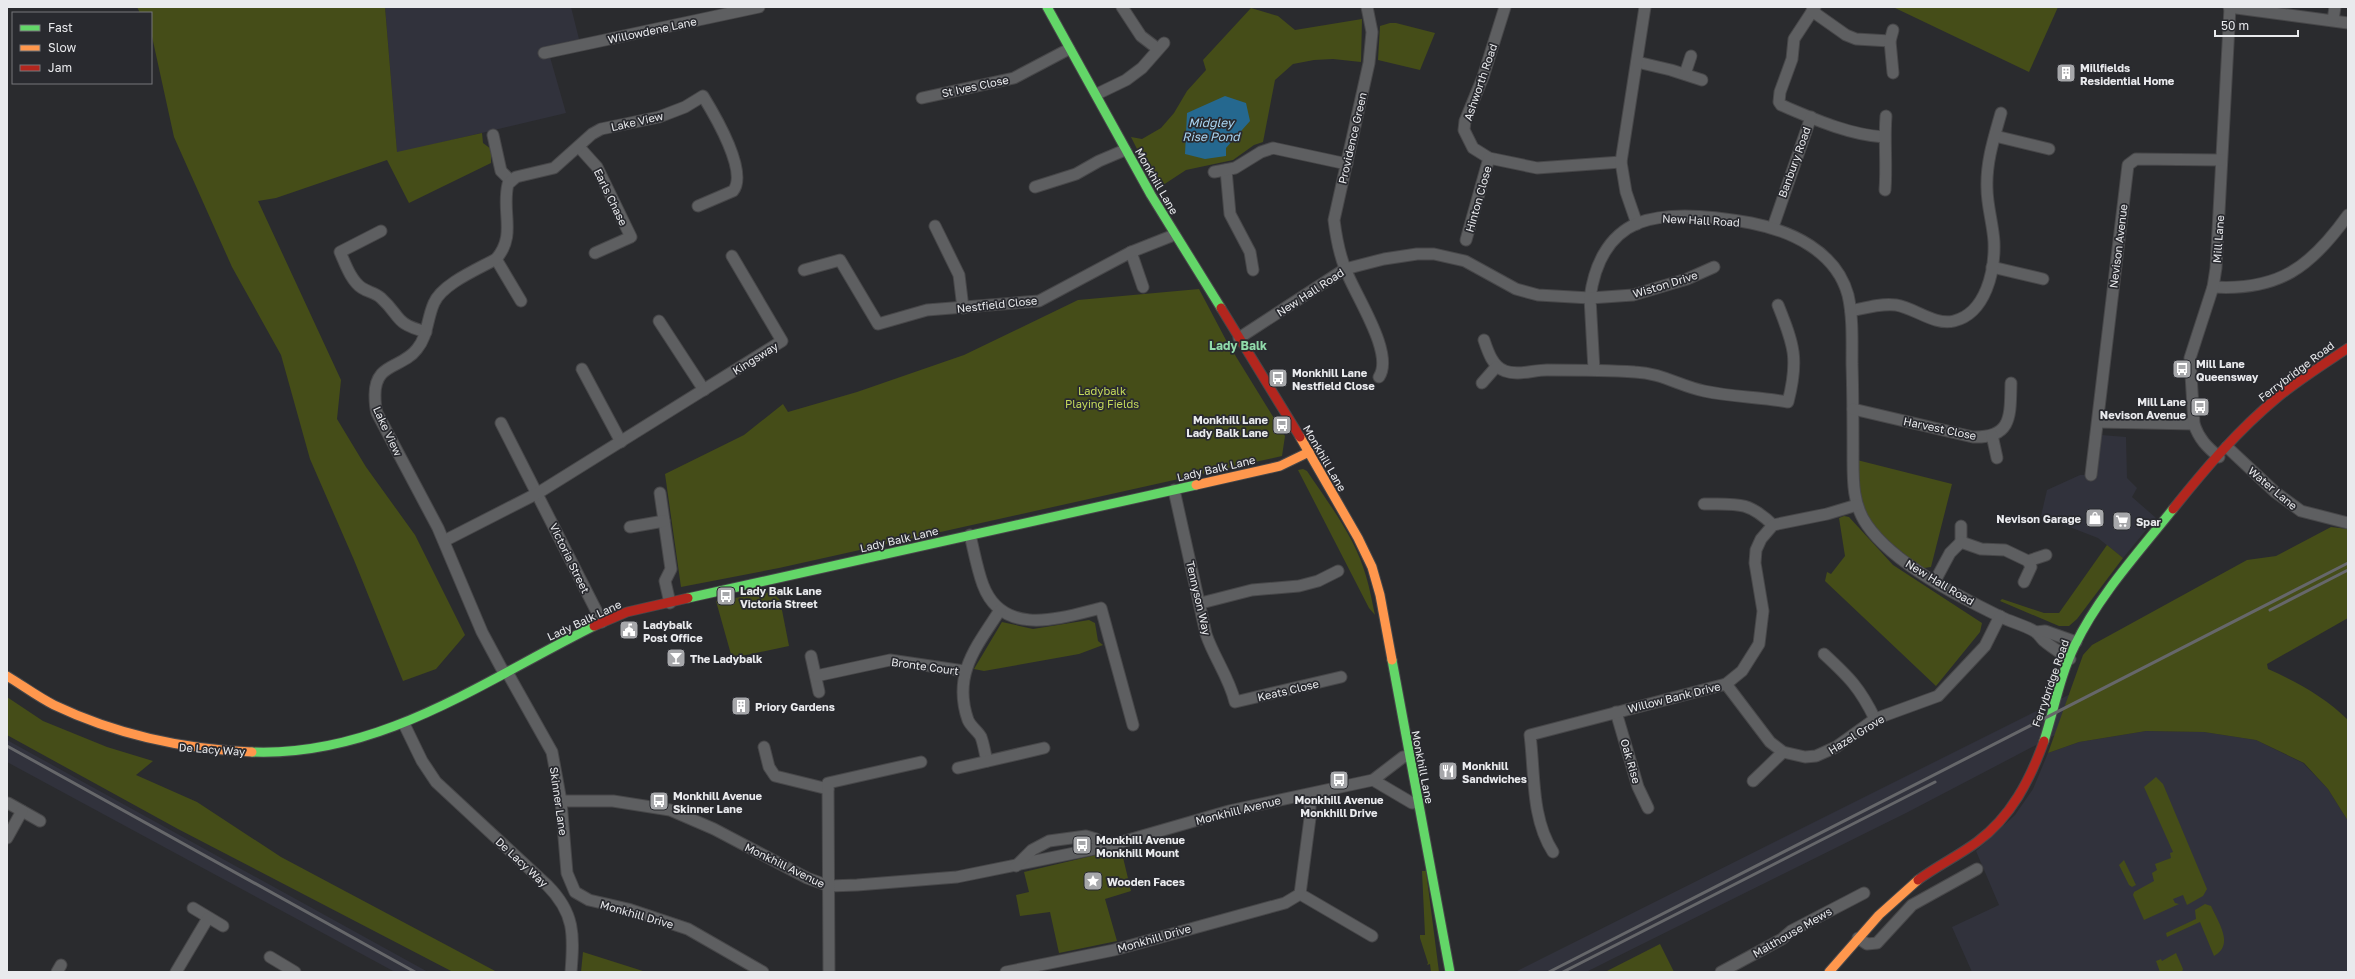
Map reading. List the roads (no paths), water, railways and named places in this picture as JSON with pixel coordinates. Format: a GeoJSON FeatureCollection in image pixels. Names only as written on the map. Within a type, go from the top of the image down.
{"type":"FeatureCollection","features":[{"type":"Feature","properties":{"kind":"street","name":"Willowdene Lane"},"geometry":{"type":"LineString","coordinates":[[544,53],[759,7]]}},
{"type":"Feature","properties":{"kind":"street","name":"Monkhill Lane"},"geometry":{"type":"LineString","coordinates":[[1047,7],[1069,49],[1097,94],[1125,150],[1174,235],[1309,452],[1363,548],[1374,573],[1450,972]]}},
{"type":"Feature","properties":{"kind":"street"},"geometry":{"type":"LineString","coordinates":[[1097,94],[1126,80],[1142,68],[1161,46],[1141,36],[1122,7]]}},
{"type":"Feature","properties":{"kind":"street","name":"Providence Green"},"geometry":{"type":"LineString","coordinates":[[1367,7],[1371,22],[1372,45],[1334,220],[1336,236],[1345,269],[1381,347],[1384,368],[1379,377]]}},
{"type":"Feature","properties":{"kind":"street","name":"Ashworth Road"},"geometry":{"type":"LineString","coordinates":[[1505,7],[1483,77],[1467,112],[1464,125],[1467,139],[1473,148],[1489,158],[1537,168],[1621,162]]}},
{"type":"Feature","properties":{"kind":"street"},"geometry":{"type":"LineString","coordinates":[[1637,224],[1626,192],[1621,162],[1645,7]]}},
{"type":"Feature","properties":{"kind":"street"},"geometry":{"type":"LineString","coordinates":[[2229,7],[2348,23]]}},
{"type":"Feature","properties":{"kind":"street","name":"Mill Lane"},"geometry":{"type":"LineString","coordinates":[[2219,457],[2203,442],[2194,424],[2190,362],[2213,286],[2218,246],[2229,7]]}},
{"type":"Feature","properties":{"kind":"street"},"geometry":{"type":"LineString","coordinates":[[2333,20],[2335,7]]}},
{"type":"Feature","properties":{"kind":"street"},"geometry":{"type":"LineString","coordinates":[[1814,9],[1846,35],[1856,39],[1891,36],[1893,73]]}},
{"type":"Feature","properties":{"kind":"street","name":"Banbury Road"},"geometry":{"type":"LineString","coordinates":[[1773,227],[1811,117],[1781,105],[1778,99],[1792,59],[1794,39],[1814,9]]}},
{"type":"Feature","properties":{"kind":"street","name":"St Ives Close"},"geometry":{"type":"LineString","coordinates":[[922,98],[1014,78],[1069,49]]}},
{"type":"Feature","properties":{"kind":"street"},"geometry":{"type":"LineString","coordinates":[[1686,74],[1691,56]]}},
{"type":"Feature","properties":{"kind":"street"},"geometry":{"type":"LineString","coordinates":[[1637,62],[1686,74],[1702,80]]}},
{"type":"Feature","properties":{"kind":"street","name":"Lake View"},"geometry":{"type":"LineString","coordinates":[[444,541],[374,404],[374,385],[379,375],[387,368],[412,355],[420,346],[437,297],[447,287],[496,259],[506,245],[508,222],[507,189],[511,181],[516,177],[554,168],[592,134],[601,129],[659,117],[685,107],[703,96],[714,114],[732,153],[738,182],[733,191],[698,206]]}},
{"type":"Feature","properties":{"kind":"street"},"geometry":{"type":"LineString","coordinates":[[1851,311],[1886,305],[1897,305],[1930,317],[1953,321],[1975,309],[1980,303],[1994,258],[1994,241],[1987,188],[1988,163],[2001,113]]}},
{"type":"Feature","properties":{"kind":"street"},"geometry":{"type":"LineString","coordinates":[[1885,190],[1887,154],[1884,137],[1886,116]]}},
{"type":"Feature","properties":{"kind":"street"},"geometry":{"type":"LineString","coordinates":[[1811,117],[1861,134],[1884,137]]}},
{"type":"Feature","properties":{"kind":"street"},"geometry":{"type":"LineString","coordinates":[[492,135],[501,171],[511,181]]}},
{"type":"Feature","properties":{"kind":"street"},"geometry":{"type":"LineString","coordinates":[[1995,136],[2049,149]]}},
{"type":"Feature","properties":{"kind":"street","name":"Earls Chase"},"geometry":{"type":"LineString","coordinates":[[579,147],[597,168],[631,237],[595,253]]}},
{"type":"Feature","properties":{"kind":"street"},"geometry":{"type":"LineString","coordinates":[[1214,172],[1235,168],[1261,152],[1274,148],[1347,164]]}},
{"type":"Feature","properties":{"kind":"street"},"geometry":{"type":"LineString","coordinates":[[1036,187],[1076,174],[1099,161],[1125,150]]}},
{"type":"Feature","properties":{"kind":"street","name":"Hinton Close"},"geometry":{"type":"LineString","coordinates":[[1466,240],[1489,158]]}},
{"type":"Feature","properties":{"kind":"street","name":"Nevison Avenue"},"geometry":{"type":"LineString","coordinates":[[2092,475],[2128,165],[2130,161],[2136,159],[2221,160]]}},
{"type":"Feature","properties":{"kind":"street"},"geometry":{"type":"LineString","coordinates":[[1226,170],[1230,214],[1250,252],[1253,270]]}},
{"type":"Feature","properties":{"kind":"street"},"geometry":{"type":"LineString","coordinates":[[2213,286],[2243,286],[2289,274],[2307,263],[2348,215]]}},
{"type":"Feature","properties":{"kind":"street","name":"New Hall Road"},"geometry":{"type":"LineString","coordinates":[[1239,338],[1345,269],[1384,259],[1434,254],[1465,261],[1516,289],[1538,295],[1590,298],[1593,277],[1604,254],[1611,243],[1624,231],[1637,224],[1653,218],[1693,218],[1739,221],[1773,227],[1804,241],[1826,258],[1847,293],[1851,311],[1853,478],[1857,505],[1867,525],[1883,543],[1910,567],[2000,616],[2036,632],[2070,659]]}},
{"type":"Feature","properties":{"kind":"street"},"geometry":{"type":"LineString","coordinates":[[936,226],[960,275],[963,308]]}},
{"type":"Feature","properties":{"kind":"street"},"geometry":{"type":"LineString","coordinates":[[381,230],[340,252],[353,280],[361,288],[380,297],[400,322],[408,327],[426,332]]}},
{"type":"Feature","properties":{"kind":"street","name":"Nestfield Close"},"geometry":{"type":"LineString","coordinates":[[804,270],[840,260],[878,324],[927,310],[1039,301],[1131,252],[1174,235]]}},
{"type":"Feature","properties":{"kind":"street"},"geometry":{"type":"LineString","coordinates":[[1131,252],[1142,286]]}},
{"type":"Feature","properties":{"kind":"street","name":"Kingsway"},"geometry":{"type":"LineString","coordinates":[[444,541],[538,493],[782,341],[732,256]]}},
{"type":"Feature","properties":{"kind":"street"},"geometry":{"type":"LineString","coordinates":[[496,259],[521,301]]}},
{"type":"Feature","properties":{"kind":"street","name":"Wiston Drive"},"geometry":{"type":"LineString","coordinates":[[1590,298],[1633,295],[1687,279],[1714,267]]}},
{"type":"Feature","properties":{"kind":"street"},"geometry":{"type":"LineString","coordinates":[[1992,268],[2043,279]]}},
{"type":"Feature","properties":{"kind":"street"},"geometry":{"type":"LineString","coordinates":[[1590,298],[1594,370]]}},
{"type":"Feature","properties":{"kind":"street"},"geometry":{"type":"LineString","coordinates":[[1484,340],[1496,367],[1516,374],[1531,371],[1594,370],[1651,374],[1666,377],[1702,391],[1788,402],[1794,374],[1795,356],[1790,335],[1778,305]]}},
{"type":"Feature","properties":{"kind":"street"},"geometry":{"type":"LineString","coordinates":[[659,321],[704,390]]}},
{"type":"Feature","properties":{"kind":"street","name":"Ferrybridge Road"},"geometry":{"type":"LineString","coordinates":[[1829,972],[1891,901],[1914,883],[1972,848],[1996,827],[2022,792],[2038,757],[2076,642],[2086,624],[2127,567],[2181,498],[2258,415],[2291,386],[2348,348]]}},
{"type":"Feature","properties":{"kind":"street"},"geometry":{"type":"LineString","coordinates":[[1482,383],[1496,367]]}},
{"type":"Feature","properties":{"kind":"street"},"geometry":{"type":"LineString","coordinates":[[582,370],[622,442]]}},
{"type":"Feature","properties":{"kind":"street","name":"Harvest Close"},"geometry":{"type":"LineString","coordinates":[[1853,409],[1973,437],[1992,435],[2002,430],[2007,424],[2010,414],[2011,383]]}},
{"type":"Feature","properties":{"kind":"street"},"geometry":{"type":"LineString","coordinates":[[2098,422],[2194,424]]}},
{"type":"Feature","properties":{"kind":"street"},"geometry":{"type":"LineString","coordinates":[[501,423],[538,493]]}},
{"type":"Feature","properties":{"kind":"street"},"geometry":{"type":"LineString","coordinates":[[1992,435],[1997,458]]}},
{"type":"Feature","properties":{"kind":"street","name":"Water Lane"},"geometry":{"type":"LineString","coordinates":[[2227,447],[2275,492],[2300,511],[2348,523]]}},
{"type":"Feature","properties":{"kind":"street","name":"Lady Balk Lane"},"geometry":{"type":"LineString","coordinates":[[506,673],[602,622],[626,612],[1280,466],[1309,452]]}},
{"type":"Feature","properties":{"kind":"street","name":"Tennyson Way"},"geometry":{"type":"LineString","coordinates":[[1174,490],[1210,647],[1232,686],[1235,702]]}},
{"type":"Feature","properties":{"kind":"street","name":"Victoria Street"},"geometry":{"type":"LineString","coordinates":[[538,493],[602,622]]}},
{"type":"Feature","properties":{"kind":"street"},"geometry":{"type":"LineString","coordinates":[[660,493],[671,569],[665,581],[670,602]]}},
{"type":"Feature","properties":{"kind":"street"},"geometry":{"type":"LineString","coordinates":[[1704,504],[1743,505],[1759,511],[1773,525],[1827,514],[1857,505]]}},
{"type":"Feature","properties":{"kind":"street"},"geometry":{"type":"LineString","coordinates":[[630,527],[664,521]]}},
{"type":"Feature","properties":{"kind":"street","name":"Willow Bank Drive"},"geometry":{"type":"LineString","coordinates":[[1553,852],[1544,839],[1536,799],[1530,735],[1726,684],[1742,671],[1759,644],[1763,611],[1755,563],[1756,550],[1761,539],[1773,525]]}},
{"type":"Feature","properties":{"kind":"street"},"geometry":{"type":"LineString","coordinates":[[1935,581],[1950,553],[1961,542],[1961,526]]}},
{"type":"Feature","properties":{"kind":"street"},"geometry":{"type":"LineString","coordinates":[[970,534],[983,585],[991,600],[1000,610],[1028,620],[1048,620],[1101,608],[1133,725]]}},
{"type":"Feature","properties":{"kind":"street","name":"Skinner Lane"},"geometry":{"type":"LineString","coordinates":[[444,541],[482,632],[552,752],[561,801],[567,873],[574,892]]}},
{"type":"Feature","properties":{"kind":"street"},"geometry":{"type":"LineString","coordinates":[[1961,542],[1981,549],[2005,550],[2028,561],[2031,566],[2024,582]]}},
{"type":"Feature","properties":{"kind":"street"},"geometry":{"type":"LineString","coordinates":[[2028,561],[2046,555]]}},
{"type":"Feature","properties":{"kind":"street"},"geometry":{"type":"LineString","coordinates":[[1201,604],[1252,590],[1299,586],[1318,581],[1338,571]]}},
{"type":"Feature","properties":{"kind":"street"},"geometry":{"type":"LineString","coordinates":[[987,762],[981,737],[970,723],[967,715],[963,684],[964,672],[972,654],[1000,610]]}},
{"type":"Feature","properties":{"kind":"street","name":"Hazel Grove"},"geometry":{"type":"LineString","coordinates":[[1726,684],[1770,742],[1783,752],[1805,757],[1827,753],[1875,719],[1898,709],[1922,704],[1946,690],[1985,646],[2000,616]]}},
{"type":"Feature","properties":{"kind":"street","name":"New Hall Road"},"geometry":{"type":"LineString","coordinates":[[2036,632],[2045,631],[2076,642]]}},
{"type":"Feature","properties":{"kind":"street"},"geometry":{"type":"LineString","coordinates":[[1824,654],[1849,676],[1863,694],[1875,719]]}},
{"type":"Feature","properties":{"kind":"street"},"geometry":{"type":"LineString","coordinates":[[811,656],[819,692]]}},
{"type":"Feature","properties":{"kind":"street","name":"Bronte Court"},"geometry":{"type":"LineString","coordinates":[[816,676],[890,660],[964,672]]}},
{"type":"Feature","properties":{"kind":"street","name":"De Lacy Way"},"geometry":{"type":"LineString","coordinates":[[7,676],[57,707],[92,722],[146,740],[185,749],[234,752],[293,750],[371,735],[404,724],[506,673]]}},
{"type":"Feature","properties":{"kind":"street","name":"Keats Close"},"geometry":{"type":"LineString","coordinates":[[1235,702],[1341,677]]}},
{"type":"Feature","properties":{"kind":"street","name":"Oak Rise"},"geometry":{"type":"LineString","coordinates":[[1616,712],[1638,787],[1648,808]]}},
{"type":"Feature","properties":{"kind":"street","name":"De Lacy Way"},"geometry":{"type":"LineString","coordinates":[[404,724],[422,761],[436,782],[559,897],[566,909],[572,927],[571,972]]}},
{"type":"Feature","properties":{"kind":"street"},"geometry":{"type":"LineString","coordinates":[[764,747],[768,767],[775,776],[828,789]]}},
{"type":"Feature","properties":{"kind":"street"},"geometry":{"type":"LineString","coordinates":[[958,768],[1044,748]]}},
{"type":"Feature","properties":{"kind":"street"},"geometry":{"type":"LineString","coordinates":[[1753,780],[1783,752]]}},
{"type":"Feature","properties":{"kind":"street","name":"Monkhill Avenue"},"geometry":{"type":"LineString","coordinates":[[561,801],[613,801],[670,810],[714,829],[774,862],[829,886],[957,877],[1104,847],[1270,801],[1310,795],[1373,780],[1403,757],[1409,756]]}},
{"type":"Feature","properties":{"kind":"street"},"geometry":{"type":"LineString","coordinates":[[829,972],[828,783],[920,762]]}},
{"type":"Feature","properties":{"kind":"street"},"geometry":{"type":"LineString","coordinates":[[1373,780],[1412,803],[1418,802]]}},
{"type":"Feature","properties":{"kind":"street"},"geometry":{"type":"LineString","coordinates":[[1310,795],[1310,818],[1300,894],[1372,936]]}},
{"type":"Feature","properties":{"kind":"street"},"geometry":{"type":"LineString","coordinates":[[8,803],[40,821]]}},
{"type":"Feature","properties":{"kind":"street"},"geometry":{"type":"LineString","coordinates":[[7,838],[22,811]]}},
{"type":"Feature","properties":{"kind":"street"},"geometry":{"type":"LineString","coordinates":[[1016,866],[1032,850],[1049,841],[1086,836],[1096,839],[1104,847]]}},
{"type":"Feature","properties":{"kind":"street"},"geometry":{"type":"LineString","coordinates":[[1858,938],[1867,944],[1876,943],[1912,905],[1977,869]]}},
{"type":"Feature","properties":{"kind":"street","name":"Monkhill Drive"},"geometry":{"type":"LineString","coordinates":[[574,892],[589,900],[628,909],[688,929],[763,972]]}},
{"type":"Feature","properties":{"kind":"street","name":"Malthouse Mews"},"geometry":{"type":"LineString","coordinates":[[1721,972],[1782,939],[1791,931],[1864,893]]}},
{"type":"Feature","properties":{"kind":"street","name":"Monkhill Drive"},"geometry":{"type":"LineString","coordinates":[[1006,972],[1129,946],[1285,903],[1300,894]]}},
{"type":"Feature","properties":{"kind":"street"},"geometry":{"type":"LineString","coordinates":[[193,908],[223,926]]}},
{"type":"Feature","properties":{"kind":"street"},"geometry":{"type":"LineString","coordinates":[[176,972],[208,918]]}},
{"type":"Feature","properties":{"kind":"street"},"geometry":{"type":"LineString","coordinates":[[270,957],[291,971]]}},
{"type":"Feature","properties":{"kind":"water","name":"Midgley Rise Pond"},"geometry":{"type":"Polygon","coordinates":[[[1225,96],[1246,103],[1250,121],[1226,148],[1226,156],[1205,159],[1185,154],[1187,113],[1225,96]]]}},
{"type":"Feature","properties":{"kind":"railway"},"geometry":{"type":"LineString","coordinates":[[1549,972],[2348,563]]}},
{"type":"Feature","properties":{"kind":"railway"},"geometry":{"type":"LineString","coordinates":[[2270,610],[2348,570]]}},
{"type":"Feature","properties":{"kind":"railway"},"geometry":{"type":"LineString","coordinates":[[7,746],[415,972]]}},
{"type":"Feature","properties":{"kind":"railway"},"geometry":{"type":"LineString","coordinates":[[1563,972],[1935,782]]}},
{"type":"Feature","properties":{"kind":"place","name":"Millfields Residential Home"},"geometry":{"type":"Point","coordinates":[2066,73]}},
{"type":"Feature","properties":{"kind":"place","name":"Mill Lane Queensway"},"geometry":{"type":"Point","coordinates":[2182,369]}},
{"type":"Feature","properties":{"kind":"place","name":"Monkhill Lane Nestfield Close"},"geometry":{"type":"Point","coordinates":[1278,378]}},
{"type":"Feature","properties":{"kind":"place","name":"Mill Lane Nevison Avenue"},"geometry":{"type":"Point","coordinates":[2200,407]}},
{"type":"Feature","properties":{"kind":"place","name":"Monkhill Lane Lady Balk Lane"},"geometry":{"type":"Point","coordinates":[1282,425]}},
{"type":"Feature","properties":{"kind":"place","name":"Nevison Garage"},"geometry":{"type":"Point","coordinates":[2095,518]}},
{"type":"Feature","properties":{"kind":"place","name":"Spar"},"geometry":{"type":"Point","coordinates":[2122,521]}},
{"type":"Feature","properties":{"kind":"place","name":"Lady Balk Lane Victoria Street"},"geometry":{"type":"Point","coordinates":[726,596]}},
{"type":"Feature","properties":{"kind":"place","name":"Ladybalk Post Office"},"geometry":{"type":"Point","coordinates":[629,630]}},
{"type":"Feature","properties":{"kind":"place","name":"The Ladybalk"},"geometry":{"type":"Point","coordinates":[676,658]}},
{"type":"Feature","properties":{"kind":"place","name":"Priory Gardens"},"geometry":{"type":"Point","coordinates":[741,706]}},
{"type":"Feature","properties":{"kind":"place","name":"Monkhill Sandwiches"},"geometry":{"type":"Point","coordinates":[1448,771]}},
{"type":"Feature","properties":{"kind":"place","name":"Monkhill Avenue Monkhill Drive"},"geometry":{"type":"Point","coordinates":[1339,780]}},
{"type":"Feature","properties":{"kind":"place","name":"Monkhill Avenue Skinner Lane"},"geometry":{"type":"Point","coordinates":[659,801]}},
{"type":"Feature","properties":{"kind":"place","name":"Monkhill Avenue Monkhill Mount"},"geometry":{"type":"Point","coordinates":[1082,845]}},
{"type":"Feature","properties":{"kind":"place","name":"Wooden Faces"},"geometry":{"type":"Point","coordinates":[1093,881]}},
{"type":"Feature","properties":{"kind":"district","name":"Lady Balk"},"geometry":{"type":"Point","coordinates":[1238,345]}},
{"type":"Feature","properties":{"kind":"park label","name":"Ladybalk Playing Fields"},"geometry":{"type":"Point","coordinates":[1102,396]}}]}
